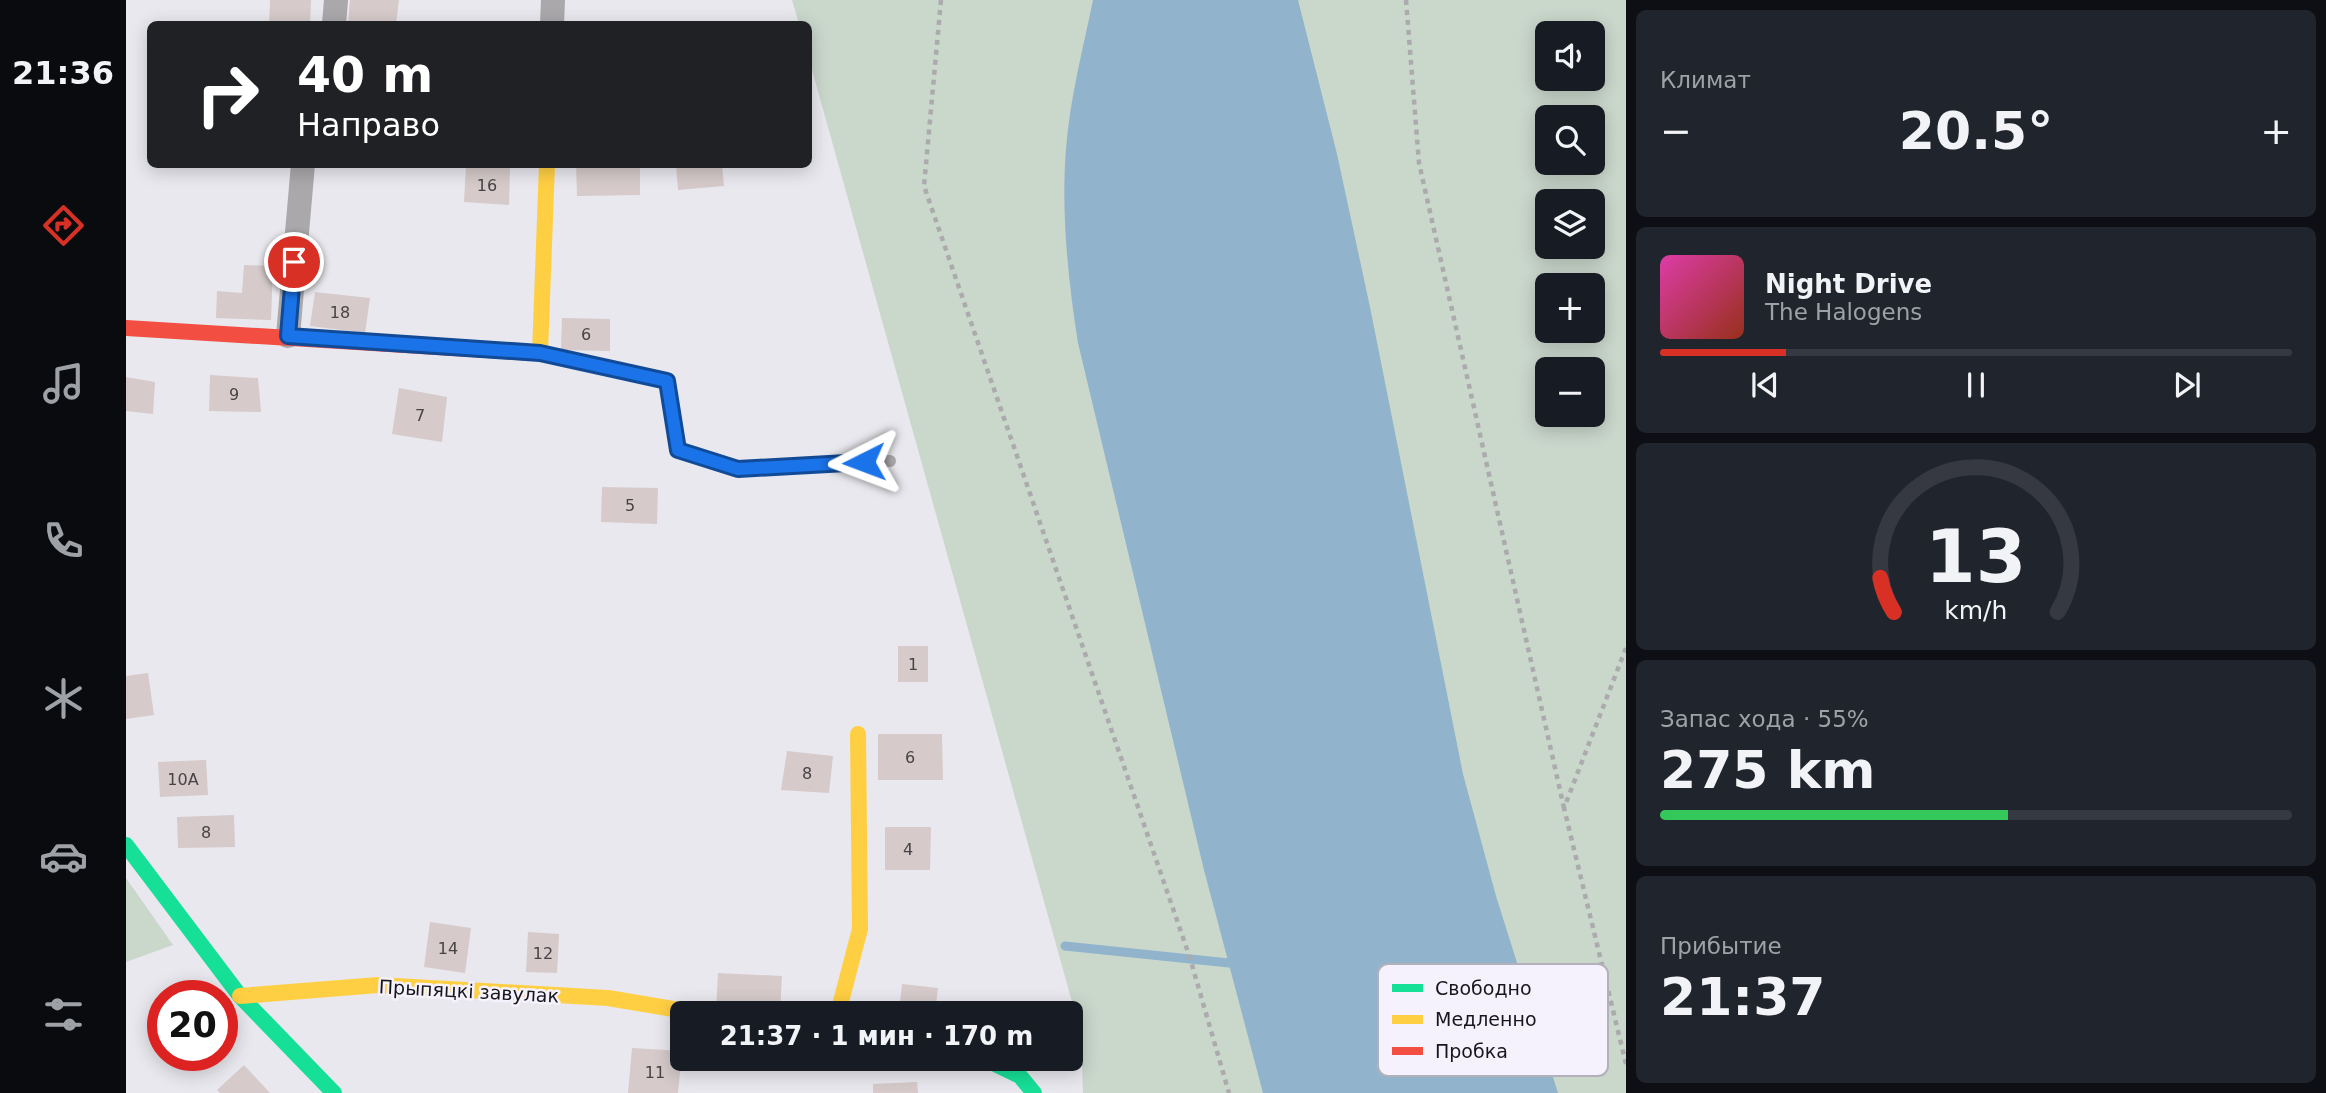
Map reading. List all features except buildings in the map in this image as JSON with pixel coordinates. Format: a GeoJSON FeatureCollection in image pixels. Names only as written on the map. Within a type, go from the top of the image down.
{"type":"FeatureCollection","features":[{"type":"Feature","properties":{"kind":"street"},"geometry":{"type":"LineString","coordinates":[[334,21],[336,0]]}},
{"type":"Feature","properties":{"kind":"street"},"geometry":{"type":"LineString","coordinates":[[552,21],[554,0]]}},
{"type":"Feature","properties":{"kind":"street"},"geometry":{"type":"LineString","coordinates":[[288,336],[303,168]]}},
{"type":"Feature","properties":{"kind":"street"},"geometry":{"type":"LineString","coordinates":[[126,328],[540,353],[547,168]]}},
{"type":"Feature","properties":{"kind":"street"},"geometry":{"type":"LineString","coordinates":[[841,1001],[860,929],[858,734]]}},
{"type":"Feature","properties":{"kind":"street"},"geometry":{"type":"LineString","coordinates":[[126,845],[240,996],[334,1093]]}},
{"type":"Feature","properties":{"kind":"street","name":"Прыпяцкі завулак"},"geometry":{"type":"LineString","coordinates":[[240,996],[378,985],[608,998],[670,1008]]}},
{"type":"Feature","properties":{"kind":"street"},"geometry":{"type":"LineString","coordinates":[[1010,1071],[1020,1076],[1034,1093]]}},
{"type":"Feature","properties":{"kind":"lane"},"geometry":{"type":"LineString","coordinates":[[540,353],[667,381],[678,450],[738,469],[890,461]]}},
{"type":"Feature","properties":{"kind":"path"},"geometry":{"type":"LineString","coordinates":[[941,0],[924,186],[1190,958],[1229,1093]]}},
{"type":"Feature","properties":{"kind":"path"},"geometry":{"type":"LineString","coordinates":[[1406,0],[1419,163],[1564,808],[1602,964]]}},
{"type":"Feature","properties":{"kind":"path"},"geometry":{"type":"LineString","coordinates":[[1564,808],[1626,648]]}},
{"type":"Feature","properties":{"kind":"path"},"geometry":{"type":"LineString","coordinates":[[1608,990],[1626,1064]]}},
{"type":"Feature","properties":{"kind":"shaded area"},"geometry":{"type":"Polygon","coordinates":[[[792,0],[1626,0],[1626,1093],[1083,1093],[1083,1001],[1072,1001],[812,70],[812,21],[798,21],[792,0]]]}},
{"type":"Feature","properties":{"kind":"shaded area"},"geometry":{"type":"Polygon","coordinates":[[[126,878],[173,945],[126,962],[126,878]]]}},
{"type":"Feature","properties":{"kind":"water"},"geometry":{"type":"Polygon","coordinates":[[[1093,0],[1298,0],[1337,154],[1370,307],[1463,774],[1517,964],[1378,964],[1378,1076],[1553,1076],[1558,1093],[1263,1093],[1204,870],[1078,343],[1066,246],[1064,197],[1070,111],[1093,0]]]}},
{"type":"Feature","properties":{"kind":"waterway"},"geometry":{"type":"LineString","coordinates":[[1065,946],[1229,963]]}},
{"type":"Feature","properties":{"kind":"traffic: fast"},"geometry":{"type":"LineString","coordinates":[[126,845],[240,996],[334,1093]]}},
{"type":"Feature","properties":{"kind":"traffic: fast"},"geometry":{"type":"LineString","coordinates":[[1010,1071],[1020,1076],[1034,1093]]}},
{"type":"Feature","properties":{"kind":"traffic: slow"},"geometry":{"type":"LineString","coordinates":[[534,353],[540,353],[547,168]]}},
{"type":"Feature","properties":{"kind":"traffic: slow"},"geometry":{"type":"LineString","coordinates":[[841,1001],[860,929],[858,734]]}},
{"type":"Feature","properties":{"kind":"traffic: slow"},"geometry":{"type":"LineString","coordinates":[[240,996],[378,985],[608,998],[670,1008]]}},
{"type":"Feature","properties":{"kind":"traffic: jam"},"geometry":{"type":"LineString","coordinates":[[126,328],[534,353]]}},
{"type":"Feature","properties":{"kind":"route"},"geometry":{"type":"LineString","coordinates":[[294,262],[288,336],[540,353],[642,375],[667,381],[678,450],[738,469],[864,462]]}}]}
